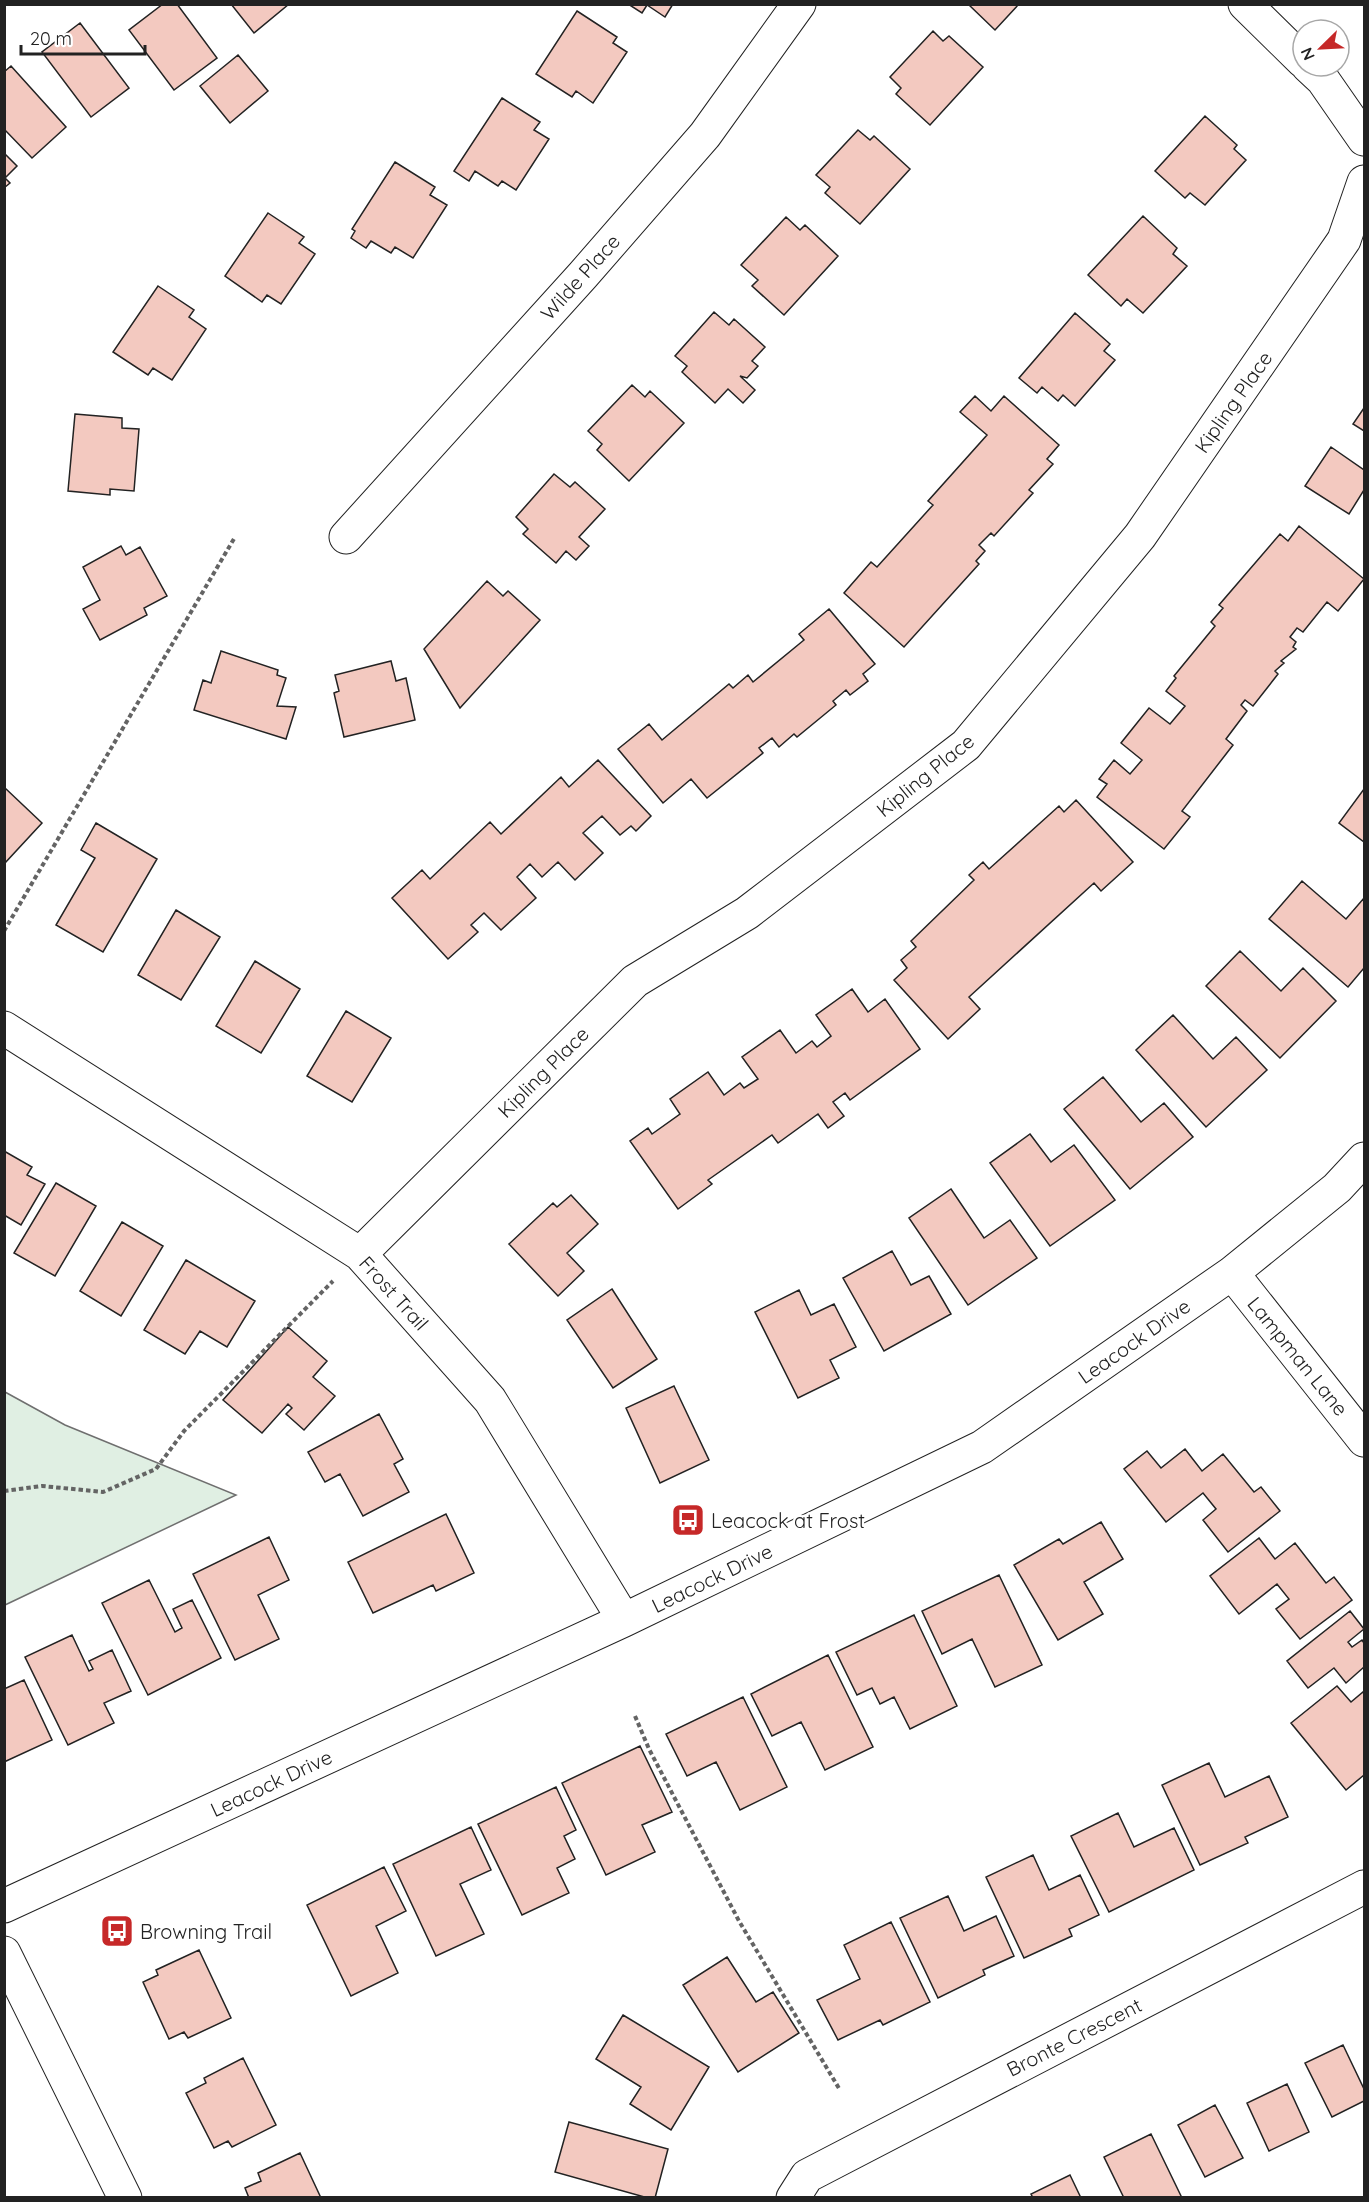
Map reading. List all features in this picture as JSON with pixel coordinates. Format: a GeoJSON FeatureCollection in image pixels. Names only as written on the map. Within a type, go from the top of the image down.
{"type":"FeatureCollection","features":[{"type":"Feature","properties":{"kind":"street","name":"Wilde Place"},"geometry":{"type":"LineString","coordinates":[[346,537],[575,284],[705,135],[799,4]]}},
{"type":"Feature","properties":{"kind":"street"},"geometry":{"type":"LineString","coordinates":[[1245,4],[1291,49]]}},
{"type":"Feature","properties":{"kind":"street"},"geometry":{"type":"LineString","coordinates":[[1321,78],[1365,139]]}},
{"type":"Feature","properties":{"kind":"street","name":"Kipling Place"},"geometry":{"type":"LineString","coordinates":[[360,1254],[635,981],[747,913],[966,746],[1140,536],[1344,240],[1365,182]]}},
{"type":"Feature","properties":{"kind":"street","name":"Frost Trail"},"geometry":{"type":"LineString","coordinates":[[4,1029],[360,1254],[490,1400],[624,1620]]}},
{"type":"Feature","properties":{"kind":"street","name":"Leacock Drive"},"geometry":{"type":"LineString","coordinates":[[4,1906],[624,1620],[982,1447],[1232,1273],[1337,1188],[1365,1159]]}},
{"type":"Feature","properties":{"kind":"street","name":"Lampman Lane"},"geometry":{"type":"LineString","coordinates":[[1232,1273],[1365,1440]]}},
{"type":"Feature","properties":{"kind":"street","name":"Bronte Crescent"},"geometry":{"type":"LineString","coordinates":[[793,2198],[807,2176],[1365,1887]]}},
{"type":"Feature","properties":{"kind":"street"},"geometry":{"type":"LineString","coordinates":[[4,1953],[125,2198]]}},
{"type":"Feature","properties":{"kind":"path"},"geometry":{"type":"LineString","coordinates":[[4,931],[235,537]]}},
{"type":"Feature","properties":{"kind":"path"},"geometry":{"type":"LineString","coordinates":[[4,1491],[42,1486],[102,1492],[156,1469],[184,1431],[360,1254]]}},
{"type":"Feature","properties":{"kind":"path"},"geometry":{"type":"LineString","coordinates":[[635,1716],[649,1749],[739,1921],[840,2090]]}},
{"type":"Feature","properties":{"kind":"green space"},"geometry":{"type":"Polygon","coordinates":[[[5,1392],[65,1425],[236,1495],[5,1605],[5,1392]]]}},
{"type":"Feature","properties":{"kind":"building"},"geometry":{"type":"Polygon","coordinates":[[[163,4],[177,4],[217,58],[174,90],[129,30],[163,4]]]}},
{"type":"Feature","properties":{"kind":"building"},"geometry":{"type":"Polygon","coordinates":[[[231,4],[289,4],[254,33],[231,4]]]}},
{"type":"Feature","properties":{"kind":"building"},"geometry":{"type":"Polygon","coordinates":[[[628,4],[673,4],[665,17],[647,5],[642,13],[628,4]]]}},
{"type":"Feature","properties":{"kind":"building"},"geometry":{"type":"Polygon","coordinates":[[[968,4],[1019,4],[995,30],[968,4]]]}},
{"type":"Feature","properties":{"kind":"building"},"geometry":{"type":"Polygon","coordinates":[[[577,11],[617,37],[613,43],[627,52],[593,103],[576,91],[572,97],[536,74],[577,11]]]}},
{"type":"Feature","properties":{"kind":"building"},"geometry":{"type":"Polygon","coordinates":[[[80,23],[129,88],[91,117],[42,52],[80,23]]]}},
{"type":"Feature","properties":{"kind":"building"},"geometry":{"type":"Polygon","coordinates":[[[933,31],[943,41],[949,36],[983,67],[930,125],[896,94],[901,88],[890,77],[933,31]]]}},
{"type":"Feature","properties":{"kind":"building"},"geometry":{"type":"Polygon","coordinates":[[[238,55],[268,91],[230,123],[200,86],[238,55]]]}},
{"type":"Feature","properties":{"kind":"building"},"geometry":{"type":"Polygon","coordinates":[[[11,66],[66,127],[32,158],[4,129],[4,72],[11,66]]]}},
{"type":"Feature","properties":{"kind":"building"},"geometry":{"type":"Polygon","coordinates":[[[502,98],[540,122],[534,130],[549,139],[516,190],[502,181],[498,186],[475,171],[469,181],[454,171],[502,98]]]}},
{"type":"Feature","properties":{"kind":"building"},"geometry":{"type":"Polygon","coordinates":[[[1205,116],[1237,145],[1234,149],[1246,160],[1205,205],[1190,193],[1185,198],[1155,171],[1205,116]]]}},
{"type":"Feature","properties":{"kind":"building"},"geometry":{"type":"Polygon","coordinates":[[[858,130],[870,140],[874,136],[910,169],[860,224],[825,193],[830,187],[816,175],[858,130]]]}},
{"type":"Feature","properties":{"kind":"building"},"geometry":{"type":"Polygon","coordinates":[[[4,153],[17,166],[5,178],[10,183],[4,188],[4,153]]]}},
{"type":"Feature","properties":{"kind":"building"},"geometry":{"type":"Polygon","coordinates":[[[395,162],[435,187],[430,195],[447,205],[413,258],[395,247],[391,253],[371,241],[366,248],[351,238],[355,231],[352,229],[395,162]]]}},
{"type":"Feature","properties":{"kind":"building"},"geometry":{"type":"Polygon","coordinates":[[[268,213],[304,237],[299,243],[315,254],[281,304],[267,295],[262,302],[225,276],[268,213]]]}},
{"type":"Feature","properties":{"kind":"building"},"geometry":{"type":"Polygon","coordinates":[[[1143,216],[1177,248],[1173,254],[1187,266],[1143,313],[1127,299],[1121,306],[1088,275],[1143,216]]]}},
{"type":"Feature","properties":{"kind":"building"},"geometry":{"type":"Polygon","coordinates":[[[786,217],[800,230],[805,225],[838,256],[784,315],[752,286],[758,280],[741,265],[786,217]]]}},
{"type":"Feature","properties":{"kind":"building"},"geometry":{"type":"Polygon","coordinates":[[[158,286],[194,310],[189,317],[206,329],[172,380],[153,368],[148,375],[113,352],[158,286]]]}},
{"type":"Feature","properties":{"kind":"building"},"geometry":{"type":"Polygon","coordinates":[[[714,312],[729,325],[734,319],[765,347],[752,361],[758,366],[747,378],[740,376],[755,390],[743,403],[728,389],[715,403],[682,372],[687,366],[675,356],[714,312]]]}},
{"type":"Feature","properties":{"kind":"building"},"geometry":{"type":"Polygon","coordinates":[[[1075,313],[1110,344],[1104,351],[1115,360],[1075,406],[1063,395],[1058,401],[1042,387],[1037,393],[1019,378],[1075,313]]]}},
{"type":"Feature","properties":{"kind":"building"},"geometry":{"type":"Polygon","coordinates":[[[632,385],[645,397],[650,391],[684,423],[629,481],[597,450],[602,444],[588,431],[632,385]]]}},
{"type":"Feature","properties":{"kind":"building"},"geometry":{"type":"Polygon","coordinates":[[[975,396],[991,411],[1004,396],[1059,445],[1047,459],[1053,464],[1029,490],[1033,493],[994,536],[991,533],[979,545],[985,551],[976,561],[979,564],[904,647],[844,593],[871,562],[877,567],[933,505],[928,501],[987,435],[960,412],[975,396]]]}},
{"type":"Feature","properties":{"kind":"building"},"geometry":{"type":"Polygon","coordinates":[[[1364,408],[1364,431],[1353,424],[1364,408]]]}},
{"type":"Feature","properties":{"kind":"building"},"geometry":{"type":"Polygon","coordinates":[[[75,414],[122,418],[122,428],[139,429],[134,491],[110,489],[110,495],[68,491],[75,414]]]}},
{"type":"Feature","properties":{"kind":"building"},"geometry":{"type":"Polygon","coordinates":[[[1331,447],[1364,470],[1364,490],[1349,514],[1305,486],[1331,447]]]}},
{"type":"Feature","properties":{"kind":"building"},"geometry":{"type":"Polygon","coordinates":[[[554,474],[570,487],[575,482],[605,509],[579,537],[589,546],[576,560],[566,551],[556,563],[523,534],[528,529],[516,517],[554,474]]]}},
{"type":"Feature","properties":{"kind":"building"},"geometry":{"type":"Polygon","coordinates":[[[1299,526],[1364,579],[1338,611],[1327,602],[1303,632],[1297,628],[1290,637],[1296,642],[1293,647],[1296,649],[1281,661],[1284,663],[1275,671],[1278,674],[1253,706],[1245,700],[1241,705],[1247,711],[1226,739],[1233,745],[1182,811],[1190,817],[1164,849],[1097,797],[1107,784],[1099,779],[1114,760],[1130,774],[1142,760],[1121,743],[1149,708],[1170,724],[1185,706],[1166,691],[1176,678],[1174,676],[1215,626],[1211,622],[1223,608],[1219,605],[1280,534],[1288,541],[1299,526]]]}},
{"type":"Feature","properties":{"kind":"building"},"geometry":{"type":"Polygon","coordinates":[[[121,546],[126,555],[140,547],[167,596],[144,608],[147,615],[100,640],[83,609],[100,600],[83,567],[121,546]]]}},
{"type":"Feature","properties":{"kind":"building"},"geometry":{"type":"Polygon","coordinates":[[[487,581],[503,596],[508,591],[540,620],[460,708],[424,649],[487,581]]]}},
{"type":"Feature","properties":{"kind":"building"},"geometry":{"type":"Polygon","coordinates":[[[829,609],[875,664],[863,674],[868,681],[850,695],[846,690],[833,701],[836,705],[797,737],[794,734],[779,747],[772,738],[759,748],[763,753],[707,798],[691,779],[663,803],[618,749],[649,724],[662,740],[729,684],[733,688],[748,675],[753,682],[804,640],[799,634],[829,609]]]}},
{"type":"Feature","properties":{"kind":"building"},"geometry":{"type":"Polygon","coordinates":[[[221,651],[278,670],[277,675],[286,678],[277,706],[296,707],[286,739],[194,710],[203,680],[211,683],[221,651]]]}},
{"type":"Feature","properties":{"kind":"building"},"geometry":{"type":"Polygon","coordinates":[[[391,661],[396,681],[406,678],[415,720],[344,737],[334,693],[339,691],[335,675],[391,661]]]}},
{"type":"Feature","properties":{"kind":"building"},"geometry":{"type":"Polygon","coordinates":[[[598,760],[651,816],[636,831],[631,826],[620,835],[602,816],[583,833],[603,853],[575,880],[558,862],[542,877],[530,864],[517,877],[536,898],[501,930],[484,913],[471,925],[478,932],[448,959],[392,898],[422,870],[430,879],[490,822],[501,834],[561,777],[569,787],[598,760]]]}},
{"type":"Feature","properties":{"kind":"building"},"geometry":{"type":"Polygon","coordinates":[[[4,788],[42,823],[4,864],[4,788]]]}},
{"type":"Feature","properties":{"kind":"building"},"geometry":{"type":"Polygon","coordinates":[[[1364,789],[1364,842],[1339,823],[1364,789]]]}},
{"type":"Feature","properties":{"kind":"building"},"geometry":{"type":"Polygon","coordinates":[[[1076,800],[1133,862],[1101,891],[1094,883],[969,997],[980,1009],[948,1039],[894,980],[907,968],[901,960],[916,947],[911,941],[974,880],[969,875],[983,862],[989,869],[1059,806],[1064,812],[1076,800]]]}},
{"type":"Feature","properties":{"kind":"building"},"geometry":{"type":"Polygon","coordinates":[[[96,823],[157,859],[103,952],[56,925],[95,858],[81,850],[96,823]]]}},
{"type":"Feature","properties":{"kind":"building"},"geometry":{"type":"Polygon","coordinates":[[[1302,881],[1346,919],[1364,898],[1364,968],[1348,987],[1269,919],[1302,881]]]}},
{"type":"Feature","properties":{"kind":"building"},"geometry":{"type":"Polygon","coordinates":[[[176,910],[220,937],[181,1000],[138,975],[176,910]]]}},
{"type":"Feature","properties":{"kind":"building"},"geometry":{"type":"Polygon","coordinates":[[[1240,951],[1281,991],[1303,968],[1336,1001],[1280,1058],[1206,986],[1240,951]]]}},
{"type":"Feature","properties":{"kind":"building"},"geometry":{"type":"Polygon","coordinates":[[[255,961],[300,989],[261,1053],[216,1026],[255,961]]]}},
{"type":"Feature","properties":{"kind":"building"},"geometry":{"type":"Polygon","coordinates":[[[852,989],[868,1012],[885,999],[920,1049],[850,1100],[845,1093],[833,1102],[844,1116],[828,1128],[818,1114],[778,1143],[772,1135],[708,1180],[712,1184],[678,1209],[630,1141],[648,1128],[652,1134],[680,1114],[670,1099],[708,1072],[724,1095],[740,1083],[744,1088],[758,1079],[742,1057],[780,1030],[796,1053],[812,1041],[817,1047],[831,1036],[816,1015],[852,989]]]}},
{"type":"Feature","properties":{"kind":"building"},"geometry":{"type":"Polygon","coordinates":[[[346,1011],[391,1038],[352,1102],[307,1076],[346,1011]]]}},
{"type":"Feature","properties":{"kind":"building"},"geometry":{"type":"Polygon","coordinates":[[[1173,1015],[1213,1059],[1236,1037],[1267,1070],[1206,1127],[1136,1050],[1173,1015]]]}},
{"type":"Feature","properties":{"kind":"building"},"geometry":{"type":"Polygon","coordinates":[[[1103,1077],[1141,1122],[1164,1103],[1193,1137],[1130,1189],[1064,1109],[1103,1077]]]}},
{"type":"Feature","properties":{"kind":"building"},"geometry":{"type":"Polygon","coordinates":[[[1030,1134],[1051,1162],[1074,1145],[1115,1200],[1050,1246],[990,1163],[1030,1134]]]}},
{"type":"Feature","properties":{"kind":"building"},"geometry":{"type":"Polygon","coordinates":[[[4,1151],[32,1167],[27,1175],[45,1184],[21,1225],[4,1215],[4,1151]]]}},
{"type":"Feature","properties":{"kind":"building"},"geometry":{"type":"Polygon","coordinates":[[[56,1183],[96,1206],[55,1276],[14,1253],[56,1183]]]}},
{"type":"Feature","properties":{"kind":"building"},"geometry":{"type":"Polygon","coordinates":[[[951,1189],[984,1238],[1010,1220],[1037,1258],[968,1305],[909,1218],[951,1189]]]}},
{"type":"Feature","properties":{"kind":"building"},"geometry":{"type":"Polygon","coordinates":[[[571,1195],[598,1224],[567,1253],[584,1271],[558,1296],[509,1244],[553,1203],[557,1207],[571,1195]]]}},
{"type":"Feature","properties":{"kind":"building"},"geometry":{"type":"Polygon","coordinates":[[[122,1222],[163,1246],[121,1316],[80,1291],[122,1222]]]}},
{"type":"Feature","properties":{"kind":"building"},"geometry":{"type":"Polygon","coordinates":[[[892,1251],[911,1285],[929,1276],[951,1314],[884,1351],[843,1278],[892,1251]]]}},
{"type":"Feature","properties":{"kind":"building"},"geometry":{"type":"Polygon","coordinates":[[[186,1260],[255,1301],[227,1347],[200,1331],[185,1354],[144,1330],[186,1260]]]}},
{"type":"Feature","properties":{"kind":"building"},"geometry":{"type":"Polygon","coordinates":[[[612,1289],[657,1359],[613,1388],[567,1320],[612,1289]]]}},
{"type":"Feature","properties":{"kind":"building"},"geometry":{"type":"Polygon","coordinates":[[[799,1290],[811,1315],[834,1304],[856,1347],[830,1360],[839,1378],[798,1398],[755,1312],[799,1290]]]}},
{"type":"Feature","properties":{"kind":"building"},"geometry":{"type":"Polygon","coordinates":[[[288,1327],[327,1361],[313,1377],[335,1396],[304,1430],[286,1414],[292,1408],[288,1404],[262,1433],[223,1400],[288,1327]]]}},
{"type":"Feature","properties":{"kind":"building"},"geometry":{"type":"Polygon","coordinates":[[[674,1386],[709,1460],[660,1483],[626,1408],[674,1386]]]}},
{"type":"Feature","properties":{"kind":"building"},"geometry":{"type":"Polygon","coordinates":[[[379,1414],[403,1459],[394,1464],[409,1492],[363,1516],[340,1474],[325,1482],[308,1452],[379,1414]]]}},
{"type":"Feature","properties":{"kind":"building"},"geometry":{"type":"Polygon","coordinates":[[[1185,1449],[1202,1471],[1223,1454],[1254,1492],[1261,1487],[1280,1511],[1228,1552],[1203,1520],[1216,1509],[1203,1493],[1166,1522],[1124,1469],[1147,1451],[1161,1468],[1185,1449]]]}},
{"type":"Feature","properties":{"kind":"building"},"geometry":{"type":"Polygon","coordinates":[[[446,1514],[474,1573],[436,1591],[433,1585],[373,1613],[348,1562],[446,1514]]]}},
{"type":"Feature","properties":{"kind":"building"},"geometry":{"type":"Polygon","coordinates":[[[1101,1522],[1123,1559],[1084,1582],[1103,1614],[1058,1640],[1014,1565],[1059,1539],[1063,1544],[1101,1522]]]}},
{"type":"Feature","properties":{"kind":"building"},"geometry":{"type":"Polygon","coordinates":[[[269,1537],[289,1580],[258,1595],[279,1639],[235,1660],[193,1574],[269,1537]]]}},
{"type":"Feature","properties":{"kind":"building"},"geometry":{"type":"Polygon","coordinates":[[[1259,1538],[1275,1559],[1295,1543],[1326,1583],[1334,1577],[1352,1600],[1300,1639],[1276,1609],[1289,1599],[1277,1584],[1239,1614],[1210,1576],[1259,1538]]]}},
{"type":"Feature","properties":{"kind":"building"},"geometry":{"type":"Polygon","coordinates":[[[999,1575],[1042,1665],[995,1687],[972,1639],[942,1654],[922,1611],[999,1575]]]}},
{"type":"Feature","properties":{"kind":"building"},"geometry":{"type":"Polygon","coordinates":[[[149,1580],[175,1632],[182,1628],[173,1609],[192,1600],[221,1658],[148,1695],[102,1603],[149,1580]]]}},
{"type":"Feature","properties":{"kind":"building"},"geometry":{"type":"Polygon","coordinates":[[[1350,1611],[1364,1629],[1348,1642],[1352,1647],[1362,1640],[1364,1643],[1364,1667],[1346,1683],[1334,1668],[1308,1688],[1287,1661],[1350,1611]]]}},
{"type":"Feature","properties":{"kind":"building"},"geometry":{"type":"Polygon","coordinates":[[[914,1615],[957,1706],[910,1729],[894,1697],[880,1704],[872,1688],[857,1695],[836,1652],[914,1615]]]}},
{"type":"Feature","properties":{"kind":"building"},"geometry":{"type":"Polygon","coordinates":[[[72,1635],[89,1671],[93,1669],[89,1661],[112,1650],[131,1691],[104,1703],[114,1723],[68,1745],[25,1657],[72,1635]]]}},
{"type":"Feature","properties":{"kind":"building"},"geometry":{"type":"Polygon","coordinates":[[[828,1655],[873,1747],[825,1770],[801,1722],[772,1736],[751,1694],[828,1655]]]}},
{"type":"Feature","properties":{"kind":"building"},"geometry":{"type":"Polygon","coordinates":[[[24,1680],[52,1740],[4,1762],[4,1689],[24,1680]]]}},
{"type":"Feature","properties":{"kind":"building"},"geometry":{"type":"Polygon","coordinates":[[[1337,1686],[1351,1702],[1363,1692],[1364,1694],[1364,1775],[1346,1790],[1291,1723],[1337,1686]]]}},
{"type":"Feature","properties":{"kind":"building"},"geometry":{"type":"Polygon","coordinates":[[[743,1697],[787,1787],[740,1810],[716,1762],[687,1776],[666,1734],[743,1697]]]}},
{"type":"Feature","properties":{"kind":"building"},"geometry":{"type":"Polygon","coordinates":[[[640,1746],[672,1812],[642,1825],[655,1852],[606,1875],[562,1783],[640,1746]]]}},
{"type":"Feature","properties":{"kind":"building"},"geometry":{"type":"Polygon","coordinates":[[[1209,1763],[1225,1797],[1269,1776],[1288,1817],[1245,1837],[1248,1843],[1200,1865],[1162,1785],[1209,1763]]]}},
{"type":"Feature","properties":{"kind":"building"},"geometry":{"type":"Polygon","coordinates":[[[556,1787],[576,1830],[564,1836],[575,1859],[557,1868],[569,1893],[522,1915],[478,1824],[556,1787]]]}},
{"type":"Feature","properties":{"kind":"building"},"geometry":{"type":"Polygon","coordinates":[[[1118,1813],[1134,1847],[1174,1828],[1194,1870],[1109,1912],[1071,1836],[1118,1813]]]}},
{"type":"Feature","properties":{"kind":"building"},"geometry":{"type":"Polygon","coordinates":[[[471,1827],[491,1870],[460,1884],[484,1934],[436,1956],[393,1864],[471,1827]]]}},
{"type":"Feature","properties":{"kind":"building"},"geometry":{"type":"Polygon","coordinates":[[[1033,1855],[1049,1890],[1080,1875],[1099,1915],[1069,1929],[1072,1936],[1024,1958],[986,1877],[1033,1855]]]}},
{"type":"Feature","properties":{"kind":"building"},"geometry":{"type":"Polygon","coordinates":[[[384,1867],[406,1911],[376,1926],[398,1973],[351,1996],[307,1905],[384,1867]]]}},
{"type":"Feature","properties":{"kind":"building"},"geometry":{"type":"Polygon","coordinates":[[[948,1896],[964,1931],[996,1916],[1014,1956],[983,1970],[985,1975],[938,1998],[900,1918],[948,1896]]]}},
{"type":"Feature","properties":{"kind":"building"},"geometry":{"type":"Polygon","coordinates":[[[891,1922],[930,2002],[883,2025],[880,2020],[838,2040],[817,2000],[860,1979],[844,1945],[891,1922]]]}},
{"type":"Feature","properties":{"kind":"building"},"geometry":{"type":"Polygon","coordinates":[[[199,1950],[231,2018],[188,2038],[184,2032],[169,2039],[143,1982],[158,1975],[156,1970],[199,1950]]]}},
{"type":"Feature","properties":{"kind":"building"},"geometry":{"type":"Polygon","coordinates":[[[727,1957],[756,2002],[773,1992],[799,2033],[738,2072],[683,1985],[727,1957]]]}},
{"type":"Feature","properties":{"kind":"building"},"geometry":{"type":"Polygon","coordinates":[[[623,2015],[709,2067],[671,2130],[630,2104],[641,2087],[596,2059],[623,2015]]]}},
{"type":"Feature","properties":{"kind":"building"},"geometry":{"type":"Polygon","coordinates":[[[1343,2045],[1364,2089],[1364,2101],[1332,2117],[1305,2063],[1343,2045]]]}},
{"type":"Feature","properties":{"kind":"building"},"geometry":{"type":"Polygon","coordinates":[[[243,2058],[276,2125],[232,2147],[228,2141],[214,2148],[186,2093],[206,2083],[204,2078],[243,2058]]]}},
{"type":"Feature","properties":{"kind":"building"},"geometry":{"type":"Polygon","coordinates":[[[1287,2084],[1309,2132],[1269,2151],[1247,2103],[1287,2084]]]}},
{"type":"Feature","properties":{"kind":"building"},"geometry":{"type":"Polygon","coordinates":[[[1215,2105],[1243,2158],[1205,2177],[1178,2125],[1215,2105]]]}},
{"type":"Feature","properties":{"kind":"building"},"geometry":{"type":"Polygon","coordinates":[[[569,2122],[668,2149],[655,2198],[555,2172],[569,2122]]]}},
{"type":"Feature","properties":{"kind":"building"},"geometry":{"type":"Polygon","coordinates":[[[1151,2134],[1182,2198],[1124,2198],[1104,2157],[1151,2134]]]}},
{"type":"Feature","properties":{"kind":"building"},"geometry":{"type":"Polygon","coordinates":[[[300,2153],[321,2198],[249,2198],[245,2188],[261,2181],[258,2173],[300,2153]]]}},
{"type":"Feature","properties":{"kind":"building"},"geometry":{"type":"Polygon","coordinates":[[[1070,2175],[1081,2198],[1033,2198],[1031,2194],[1070,2175]]]}},
{"type":"Feature","properties":{"kind":"place","name":"Leacock at Frost"},"geometry":{"type":"Point","coordinates":[688,1520]}},
{"type":"Feature","properties":{"kind":"place","name":"Browning Trail"},"geometry":{"type":"Point","coordinates":[117,1931]}}]}
